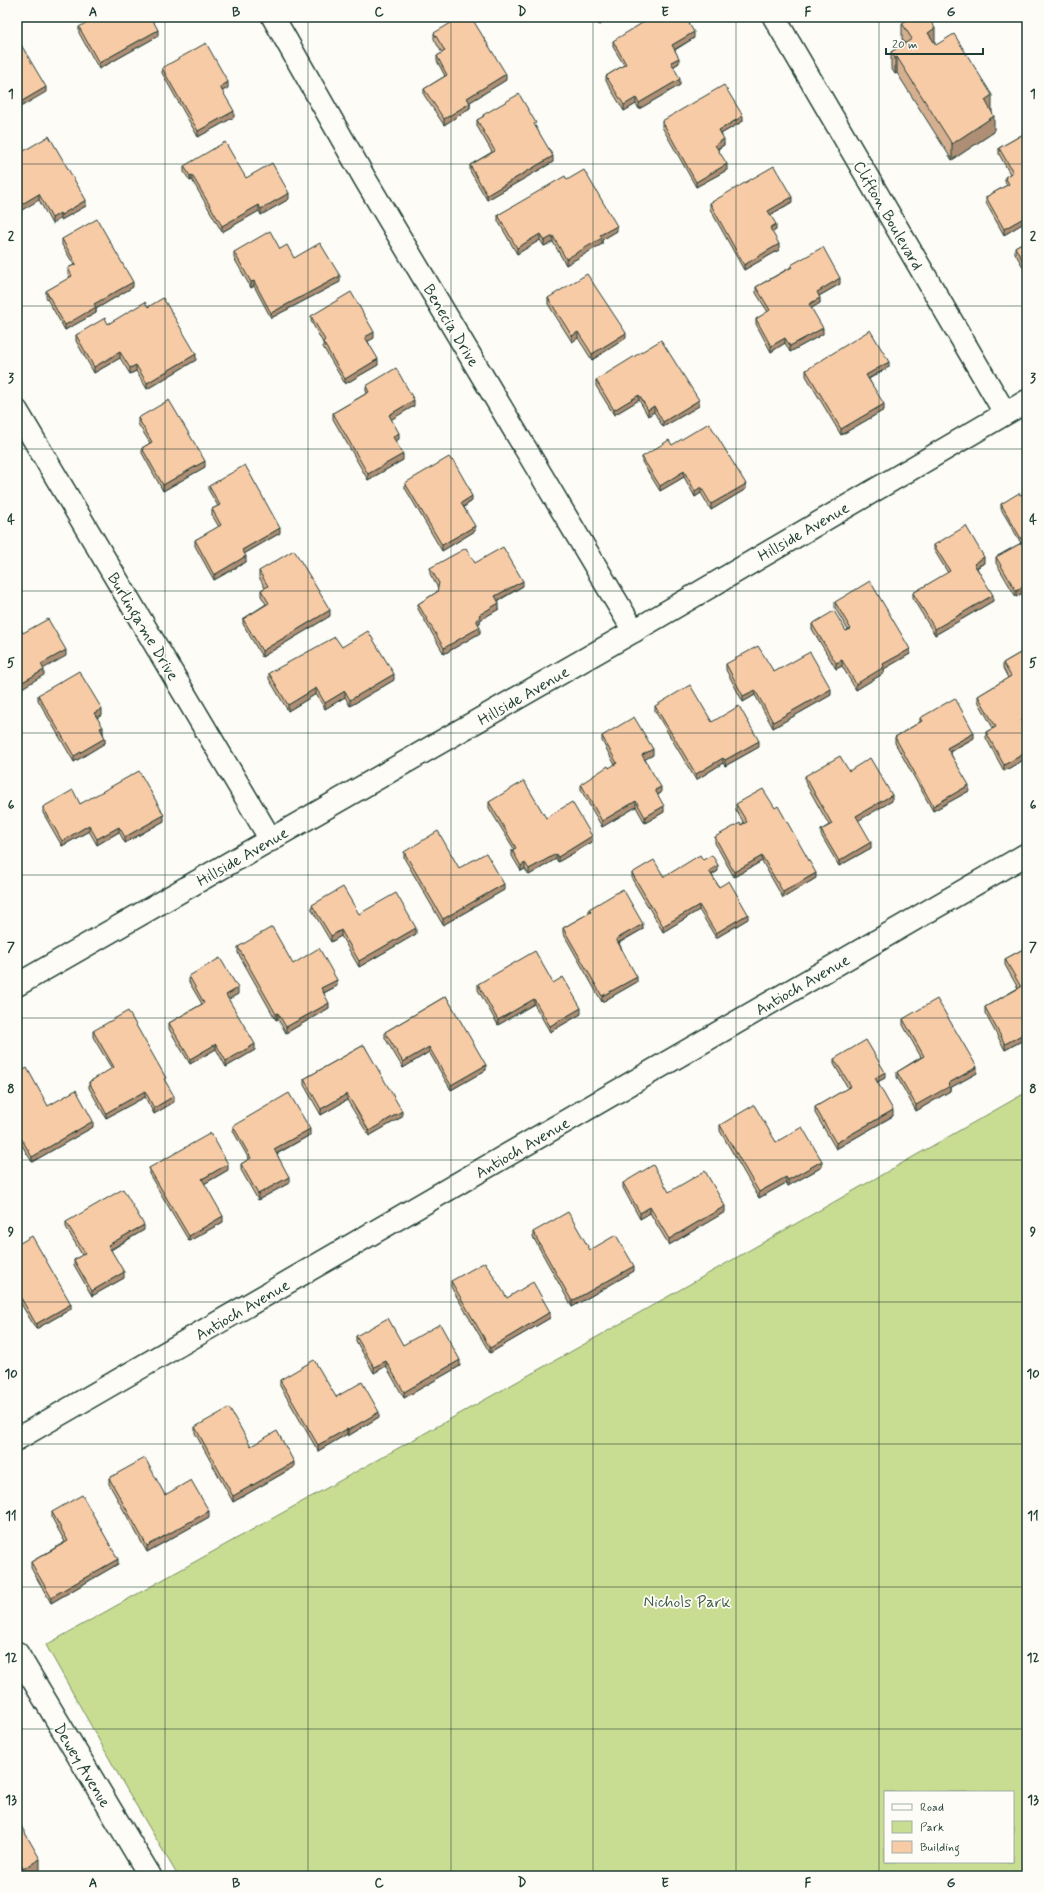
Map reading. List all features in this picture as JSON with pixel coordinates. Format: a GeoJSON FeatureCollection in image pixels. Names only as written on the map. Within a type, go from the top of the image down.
{"type":"FeatureCollection","features":[{"type":"Feature","properties":{"kind":"street","name":"Benecia Drive"},"geometry":{"type":"LineString","coordinates":[[273,17],[365,179],[634,631]]}},
{"type":"Feature","properties":{"kind":"street","name":"Clifton Boulevard"},"geometry":{"type":"LineString","coordinates":[[774,17],[1005,413]]}},
{"type":"Feature","properties":{"kind":"street","name":"Hillside Avenue"},"geometry":{"type":"LineString","coordinates":[[17,985],[634,631],[1027,401]]}},
{"type":"Feature","properties":{"kind":"street","name":"Burlingame Drive"},"geometry":{"type":"LineString","coordinates":[[17,411],[271,840]]}},
{"type":"Feature","properties":{"kind":"street","name":"Antioch Avenue"},"geometry":{"type":"LineString","coordinates":[[17,1439],[1027,854]]}},
{"type":"Feature","properties":{"kind":"street","name":"Dewey Avenue"},"geometry":{"type":"LineString","coordinates":[[17,1653],[150,1876]]}},
{"type":"Feature","properties":{"kind":"green space","name":"Nichols Park"},"geometry":{"type":"Polygon","coordinates":[[[1027,1092],[1027,1876],[178,1876],[123,1783],[46,1645],[597,1337],[1027,1092]]]}},
{"type":"Feature","properties":{"kind":"building"},"geometry":{"type":"Polygon","coordinates":[[[96,17],[151,17],[158,30],[99,63],[79,27],[96,17]]]}},
{"type":"Feature","properties":{"kind":"building"},"geometry":{"type":"Polygon","coordinates":[[[461,17],[471,17],[506,74],[467,98],[470,103],[444,119],[424,89],[447,75],[437,56],[445,51],[434,33],[461,17]]]}},
{"type":"Feature","properties":{"kind":"building"},"geometry":{"type":"Polygon","coordinates":[[[652,17],[685,17],[694,32],[672,45],[679,58],[671,62],[680,79],[639,103],[636,98],[624,105],[606,76],[626,64],[613,41],[652,17]]]}},
{"type":"Feature","properties":{"kind":"building"},"geometry":{"type":"Polygon","coordinates":[[[912,17],[928,17],[935,28],[928,33],[936,45],[954,34],[992,95],[985,100],[994,116],[952,144],[897,57],[895,58],[891,52],[912,39],[902,23],[912,17]]]}},
{"type":"Feature","properties":{"kind":"building"},"geometry":{"type":"Polygon","coordinates":[[[20,43],[46,87],[17,104],[17,44],[20,43]]]}},
{"type":"Feature","properties":{"kind":"building"},"geometry":{"type":"Polygon","coordinates":[[[206,43],[228,82],[220,87],[234,111],[198,131],[162,68],[206,43]]]}},
{"type":"Feature","properties":{"kind":"building"},"geometry":{"type":"Polygon","coordinates":[[[724,85],[743,116],[719,130],[724,139],[715,145],[727,164],[696,182],[662,121],[724,85]]]}},
{"type":"Feature","properties":{"kind":"building"},"geometry":{"type":"Polygon","coordinates":[[[519,94],[536,123],[534,124],[553,156],[487,195],[470,165],[495,151],[477,120],[519,94]]]}},
{"type":"Feature","properties":{"kind":"building"},"geometry":{"type":"Polygon","coordinates":[[[1027,132],[1027,216],[1004,229],[986,197],[1009,184],[1005,177],[1013,172],[999,148],[1027,132]]]}},
{"type":"Feature","properties":{"kind":"building"},"geometry":{"type":"Polygon","coordinates":[[[49,136],[86,200],[61,215],[60,213],[52,218],[39,194],[17,207],[17,155],[49,136]]]}},
{"type":"Feature","properties":{"kind":"building"},"geometry":{"type":"Polygon","coordinates":[[[225,142],[246,178],[272,163],[289,193],[261,209],[259,205],[222,226],[192,175],[190,176],[184,166],[225,142]]]}},
{"type":"Feature","properties":{"kind":"building"},"geometry":{"type":"Polygon","coordinates":[[[774,166],[792,197],[768,211],[776,224],[770,228],[779,244],[744,265],[710,203],[774,166]]]}},
{"type":"Feature","properties":{"kind":"building"},"geometry":{"type":"Polygon","coordinates":[[[584,170],[617,226],[600,235],[602,238],[566,259],[553,236],[544,241],[540,234],[517,248],[498,215],[565,176],[567,180],[584,170]]]}},
{"type":"Feature","properties":{"kind":"building"},"geometry":{"type":"Polygon","coordinates":[[[97,219],[133,282],[94,304],[96,307],[65,325],[46,291],[72,276],[68,268],[76,264],[62,239],[97,219]]]}},
{"type":"Feature","properties":{"kind":"building"},"geometry":{"type":"Polygon","coordinates":[[[270,231],[280,249],[287,245],[294,258],[320,243],[340,276],[271,313],[254,281],[251,282],[234,252],[270,231]]]}},
{"type":"Feature","properties":{"kind":"building"},"geometry":{"type":"Polygon","coordinates":[[[1027,240],[1027,268],[1015,247],[1027,240]]]}},
{"type":"Feature","properties":{"kind":"building"},"geometry":{"type":"Polygon","coordinates":[[[823,247],[840,278],[817,292],[820,298],[809,304],[823,328],[790,346],[785,338],[771,346],[756,319],[770,310],[756,287],[792,267],[791,265],[823,247]]]}},
{"type":"Feature","properties":{"kind":"building"},"geometry":{"type":"Polygon","coordinates":[[[587,274],[626,333],[592,354],[578,332],[572,336],[548,298],[587,274]]]}},
{"type":"Feature","properties":{"kind":"building"},"geometry":{"type":"Polygon","coordinates":[[[351,292],[374,332],[365,337],[378,359],[345,379],[323,342],[325,340],[311,316],[351,292]]]}},
{"type":"Feature","properties":{"kind":"building"},"geometry":{"type":"Polygon","coordinates":[[[163,298],[196,354],[147,383],[136,365],[130,368],[120,352],[94,367],[76,335],[105,318],[108,324],[145,302],[148,307],[163,298]]]}},
{"type":"Feature","properties":{"kind":"building"},"geometry":{"type":"Polygon","coordinates":[[[870,330],[889,362],[866,375],[884,404],[841,429],[806,370],[870,330]]]}},
{"type":"Feature","properties":{"kind":"building"},"geometry":{"type":"Polygon","coordinates":[[[661,340],[699,400],[663,422],[654,406],[648,410],[639,395],[614,410],[596,380],[661,340]]]}},
{"type":"Feature","properties":{"kind":"building"},"geometry":{"type":"Polygon","coordinates":[[[396,368],[414,400],[389,415],[399,433],[393,437],[403,454],[368,474],[333,413],[369,392],[366,386],[396,368]]]}},
{"type":"Feature","properties":{"kind":"building"},"geometry":{"type":"Polygon","coordinates":[[[169,400],[205,461],[163,485],[142,448],[152,442],[138,418],[169,400]]]}},
{"type":"Feature","properties":{"kind":"building"},"geometry":{"type":"Polygon","coordinates":[[[709,423],[746,484],[711,504],[701,487],[695,491],[684,471],[660,486],[642,457],[669,440],[672,445],[709,423]]]}},
{"type":"Feature","properties":{"kind":"building"},"geometry":{"type":"Polygon","coordinates":[[[449,457],[452,461],[453,460],[470,490],[469,491],[472,496],[461,503],[475,526],[442,545],[405,483],[449,457]]]}},
{"type":"Feature","properties":{"kind":"building"},"geometry":{"type":"Polygon","coordinates":[[[245,465],[280,528],[242,550],[246,556],[214,575],[195,540],[221,525],[212,509],[220,505],[209,486],[245,465]]]}},
{"type":"Feature","properties":{"kind":"building"},"geometry":{"type":"Polygon","coordinates":[[[1027,492],[1027,584],[1016,591],[996,557],[1023,542],[1001,504],[1019,493],[1020,495],[1027,492]]]}},
{"type":"Feature","properties":{"kind":"building"},"geometry":{"type":"Polygon","coordinates":[[[966,526],[984,557],[974,564],[993,595],[935,629],[913,593],[950,571],[934,545],[966,526]]]}},
{"type":"Feature","properties":{"kind":"building"},"geometry":{"type":"Polygon","coordinates":[[[503,547],[523,581],[495,596],[499,603],[479,615],[480,617],[476,620],[480,627],[444,648],[418,604],[437,592],[439,583],[430,568],[466,548],[475,563],[503,547]]]}},
{"type":"Feature","properties":{"kind":"building"},"geometry":{"type":"Polygon","coordinates":[[[294,550],[330,610],[262,651],[243,619],[269,603],[261,590],[268,586],[259,571],[294,550]]]}},
{"type":"Feature","properties":{"kind":"building"},"geometry":{"type":"Polygon","coordinates":[[[870,581],[910,649],[883,664],[884,667],[856,684],[842,660],[836,663],[812,624],[834,611],[846,631],[851,629],[835,602],[870,581]]]}},
{"type":"Feature","properties":{"kind":"building"},"geometry":{"type":"Polygon","coordinates":[[[48,619],[66,650],[41,664],[44,670],[17,685],[17,622],[23,633],[48,619]]]}},
{"type":"Feature","properties":{"kind":"building"},"geometry":{"type":"Polygon","coordinates":[[[368,631],[394,674],[350,700],[345,691],[325,703],[316,688],[288,705],[269,673],[335,637],[342,647],[368,631]]]}},
{"type":"Feature","properties":{"kind":"building"},"geometry":{"type":"Polygon","coordinates":[[[758,646],[774,672],[810,652],[831,689],[773,722],[755,690],[743,696],[726,664],[758,646]]]}},
{"type":"Feature","properties":{"kind":"building"},"geometry":{"type":"Polygon","coordinates":[[[1027,649],[1027,716],[1021,720],[1027,731],[1027,752],[1004,765],[986,732],[996,727],[978,696],[1011,676],[1003,663],[1027,649]]]}},
{"type":"Feature","properties":{"kind":"building"},"geometry":{"type":"Polygon","coordinates":[[[79,671],[102,709],[94,713],[103,727],[100,728],[105,738],[74,756],[38,695],[79,671]]]}},
{"type":"Feature","properties":{"kind":"building"},"geometry":{"type":"Polygon","coordinates":[[[690,685],[712,722],[739,706],[759,741],[725,760],[723,758],[696,774],[655,706],[690,685]]]}},
{"type":"Feature","properties":{"kind":"building"},"geometry":{"type":"Polygon","coordinates":[[[955,698],[974,733],[947,748],[969,785],[933,806],[895,737],[922,721],[920,718],[955,698]]]}},
{"type":"Feature","properties":{"kind":"building"},"geometry":{"type":"Polygon","coordinates":[[[634,717],[653,749],[642,755],[661,787],[655,790],[664,806],[645,817],[636,801],[602,821],[581,784],[608,766],[609,768],[617,763],[602,736],[634,717]]]}},
{"type":"Feature","properties":{"kind":"building"},"geometry":{"type":"Polygon","coordinates":[[[840,756],[849,771],[870,758],[892,795],[856,816],[871,842],[839,861],[821,830],[832,824],[805,776],[840,756]]]}},
{"type":"Feature","properties":{"kind":"building"},"geometry":{"type":"Polygon","coordinates":[[[139,771],[164,815],[125,837],[119,827],[97,839],[89,825],[62,841],[43,807],[73,790],[80,804],[139,771]]]}},
{"type":"Feature","properties":{"kind":"building"},"geometry":{"type":"Polygon","coordinates":[[[524,781],[546,818],[572,802],[592,836],[558,857],[556,854],[529,869],[525,863],[521,866],[512,850],[516,848],[489,802],[524,781]]]}},
{"type":"Feature","properties":{"kind":"building"},"geometry":{"type":"Polygon","coordinates":[[[763,789],[775,808],[778,806],[816,873],[783,892],[762,856],[734,872],[715,837],[740,823],[741,825],[747,822],[736,804],[763,789]]]}},
{"type":"Feature","properties":{"kind":"building"},"geometry":{"type":"Polygon","coordinates":[[[438,831],[459,868],[486,853],[504,884],[443,919],[404,852],[438,831]]]}},
{"type":"Feature","properties":{"kind":"building"},"geometry":{"type":"Polygon","coordinates":[[[700,855],[703,860],[712,855],[718,865],[709,871],[719,887],[729,881],[748,914],[716,933],[699,905],[663,926],[632,873],[654,860],[664,877],[700,855]]]}},
{"type":"Feature","properties":{"kind":"building"},"geometry":{"type":"Polygon","coordinates":[[[343,887],[359,914],[396,893],[416,928],[359,961],[341,930],[331,936],[312,905],[343,887]]]}},
{"type":"Feature","properties":{"kind":"building"},"geometry":{"type":"Polygon","coordinates":[[[623,889],[643,924],[616,939],[637,977],[602,996],[563,928],[591,912],[589,909],[623,889]]]}},
{"type":"Feature","properties":{"kind":"building"},"geometry":{"type":"Polygon","coordinates":[[[272,927],[293,964],[319,948],[337,980],[321,988],[329,1003],[286,1027],[278,1013],[276,1014],[238,947],[272,927]]]}},
{"type":"Feature","properties":{"kind":"building"},"geometry":{"type":"Polygon","coordinates":[[[1027,947],[1027,1032],[1005,1044],[985,1007],[1021,987],[1005,959],[1027,947]]]}},
{"type":"Feature","properties":{"kind":"building"},"geometry":{"type":"Polygon","coordinates":[[[535,951],[553,983],[563,977],[581,1008],[550,1026],[534,999],[498,1020],[478,984],[535,951]]]}},
{"type":"Feature","properties":{"kind":"building"},"geometry":{"type":"Polygon","coordinates":[[[220,958],[238,988],[226,995],[255,1044],[226,1061],[216,1044],[190,1059],[169,1023],[204,1003],[189,976],[220,958]]]}},
{"type":"Feature","properties":{"kind":"building"},"geometry":{"type":"Polygon","coordinates":[[[446,996],[486,1065],[451,1085],[429,1047],[403,1062],[385,1032],[446,996]]]}},
{"type":"Feature","properties":{"kind":"building"},"geometry":{"type":"Polygon","coordinates":[[[937,999],[977,1067],[949,1083],[950,1086],[916,1105],[897,1072],[924,1056],[903,1019],[937,999]]]}},
{"type":"Feature","properties":{"kind":"building"},"geometry":{"type":"Polygon","coordinates":[[[128,1011],[166,1078],[164,1079],[174,1096],[154,1108],[145,1091],[106,1113],[89,1082],[114,1067],[93,1031],[128,1011]]]}},
{"type":"Feature","properties":{"kind":"building"},"geometry":{"type":"Polygon","coordinates":[[[866,1040],[885,1072],[875,1078],[893,1110],[836,1143],[815,1107],[851,1086],[834,1059],[866,1040]]]}},
{"type":"Feature","properties":{"kind":"building"},"geometry":{"type":"Polygon","coordinates":[[[364,1045],[402,1111],[369,1131],[347,1094],[321,1109],[304,1079],[364,1045]]]}},
{"type":"Feature","properties":{"kind":"building"},"geometry":{"type":"Polygon","coordinates":[[[27,1068],[48,1106],[76,1090],[93,1121],[32,1157],[17,1131],[17,1074],[27,1068]]]}},
{"type":"Feature","properties":{"kind":"building"},"geometry":{"type":"Polygon","coordinates":[[[289,1093],[310,1129],[274,1149],[289,1177],[258,1194],[241,1164],[251,1158],[233,1126],[289,1093]]]}},
{"type":"Feature","properties":{"kind":"building"},"geometry":{"type":"Polygon","coordinates":[[[754,1105],[776,1142],[802,1127],[822,1161],[788,1180],[786,1177],[759,1192],[720,1125],[754,1105]]]}},
{"type":"Feature","properties":{"kind":"building"},"geometry":{"type":"Polygon","coordinates":[[[211,1133],[228,1164],[202,1179],[223,1216],[189,1236],[149,1168],[211,1133]]]}},
{"type":"Feature","properties":{"kind":"building"},"geometry":{"type":"Polygon","coordinates":[[[653,1165],[669,1192],[705,1171],[725,1206],[669,1239],[650,1207],[640,1213],[623,1183],[653,1165]]]}},
{"type":"Feature","properties":{"kind":"building"},"geometry":{"type":"Polygon","coordinates":[[[123,1189],[144,1225],[108,1245],[124,1272],[92,1291],[74,1260],[85,1253],[66,1222],[123,1189]]]}},
{"type":"Feature","properties":{"kind":"building"},"geometry":{"type":"Polygon","coordinates":[[[568,1212],[590,1250],[616,1235],[634,1266],[572,1301],[533,1232],[568,1212]]]}},
{"type":"Feature","properties":{"kind":"building"},"geometry":{"type":"Polygon","coordinates":[[[32,1236],[71,1304],[36,1324],[17,1291],[17,1245],[32,1236]]]}},
{"type":"Feature","properties":{"kind":"building"},"geometry":{"type":"Polygon","coordinates":[[[485,1262],[507,1298],[533,1282],[550,1312],[490,1348],[451,1281],[485,1262]]]}},
{"type":"Feature","properties":{"kind":"building"},"geometry":{"type":"Polygon","coordinates":[[[388,1318],[403,1345],[440,1324],[460,1360],[404,1392],[386,1361],[374,1367],[356,1336],[388,1318]]]}},
{"type":"Feature","properties":{"kind":"building"},"geometry":{"type":"Polygon","coordinates":[[[314,1360],[336,1397],[362,1382],[379,1412],[318,1445],[280,1380],[314,1360]]]}},
{"type":"Feature","properties":{"kind":"building"},"geometry":{"type":"Polygon","coordinates":[[[229,1408],[251,1446],[277,1431],[294,1462],[233,1496],[195,1427],[229,1408]]]}},
{"type":"Feature","properties":{"kind":"building"},"geometry":{"type":"Polygon","coordinates":[[[145,1458],[165,1495],[191,1480],[209,1511],[147,1546],[109,1478],[145,1458]]]}},
{"type":"Feature","properties":{"kind":"building"},"geometry":{"type":"Polygon","coordinates":[[[82,1495],[118,1559],[51,1597],[31,1562],[68,1541],[52,1512],[82,1495]]]}},
{"type":"Feature","properties":{"kind":"building"},"geometry":{"type":"Polygon","coordinates":[[[17,1819],[40,1859],[23,1869],[22,1866],[17,1869],[17,1819]]]}}]}
